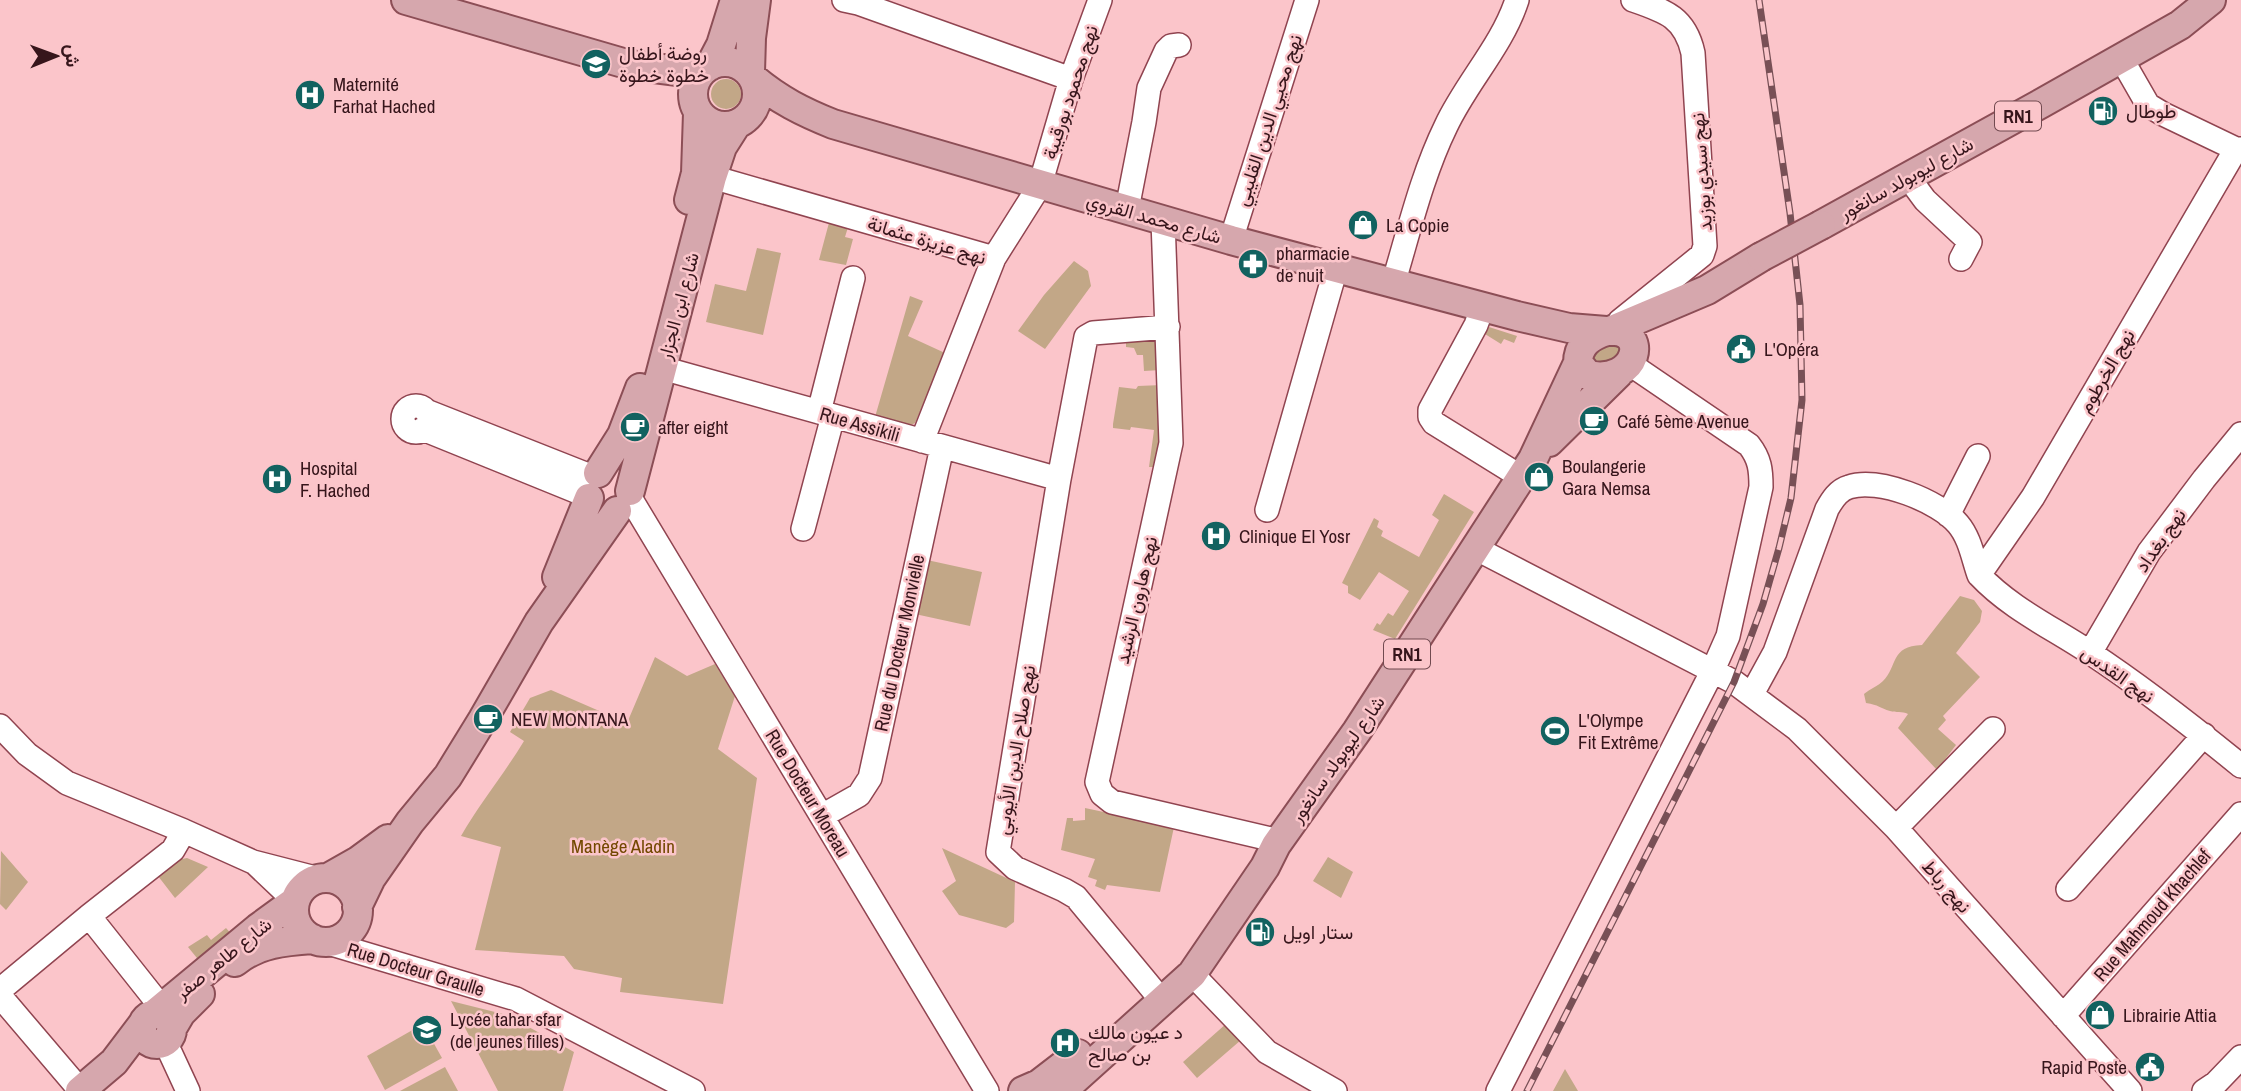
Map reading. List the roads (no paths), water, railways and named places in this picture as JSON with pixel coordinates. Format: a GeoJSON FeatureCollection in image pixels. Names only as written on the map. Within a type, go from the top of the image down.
{"type":"FeatureCollection","features":[{"type":"Feature","properties":{"kind":"main road","name":"شارع محمد القروي"},"geometry":{"type":"LineString","coordinates":[[406,0],[630,65],[686,72],[720,62],[731,62],[741,65],[793,108],[833,124],[1231,240],[1393,284],[1569,328],[1607,331]]}},
{"type":"Feature","properties":{"kind":"main road"},"geometry":{"type":"LineString","coordinates":[[697,109],[693,96],[694,86],[721,45],[735,0]]}},
{"type":"Feature","properties":{"kind":"main road"},"geometry":{"type":"LineString","coordinates":[[740,124],[755,107],[758,88],[752,76],[756,0]]}},
{"type":"Feature","properties":{"kind":"main road","name":"شارع ليوبولد سانغور"},"geometry":{"type":"LineString","coordinates":[[1062,1091],[1192,974],[1265,867],[1277,843],[1357,732],[1527,468],[1585,343],[1607,331],[1707,290],[1761,257],[2121,58],[2180,24],[2211,0]]}},
{"type":"Feature","properties":{"kind":"main road","name":"شارع محمد القروي"},"geometry":{"type":"LineString","coordinates":[[630,65],[677,91],[706,121],[715,126],[726,127],[768,116],[833,124]]}},
{"type":"Feature","properties":{"kind":"main road","name":"شارع ابن الجزار"},"geometry":{"type":"LineString","coordinates":[[539,622],[592,486],[622,435],[638,399],[696,173],[697,109]]}},
{"type":"Feature","properties":{"kind":"main road","name":"شارع ابن الجزار"},"geometry":{"type":"LineString","coordinates":[[357,907],[371,878],[410,822],[448,776],[539,622],[625,499],[712,177],[722,147],[740,124]]}},
{"type":"Feature","properties":{"kind":"main road","name":"شارع ليوبولد سانغور"},"geometry":{"type":"LineString","coordinates":[[1527,468],[1657,334],[1707,290]]}},
{"type":"Feature","properties":{"kind":"main road","name":"شارع محمد القروي"},"geometry":{"type":"LineString","coordinates":[[1517,316],[1578,362]]}},
{"type":"Feature","properties":{"kind":"main road"},"geometry":{"type":"LineString","coordinates":[[1578,362],[1588,374],[1603,377],[1627,366],[1634,354],[1631,339],[1625,333],[1607,331]]}},
{"type":"Feature","properties":{"kind":"main road"},"geometry":{"type":"LineString","coordinates":[[609,470],[620,473],[627,481],[625,499],[602,512],[594,506],[592,486],[609,470]]}},
{"type":"Feature","properties":{"kind":"main road","name":"شارع ابن الجزار"},"geometry":{"type":"LineString","coordinates":[[324,878],[358,861],[410,822]]}},
{"type":"Feature","properties":{"kind":"main road","name":"شارع ليوبولد سانغور"},"geometry":{"type":"LineString","coordinates":[[1023,1091],[1039,1084],[1098,1039],[1183,961],[1222,913],[1256,859],[1277,843]]}},
{"type":"Feature","properties":{"kind":"main road"},"geometry":{"type":"LineString","coordinates":[[324,878],[339,881],[348,887],[357,907],[354,924],[349,932],[342,937],[319,941],[299,928],[295,919],[295,901],[304,886],[324,878]]}},
{"type":"Feature","properties":{"kind":"main road","name":"شارع طاهر صفر"},"geometry":{"type":"LineString","coordinates":[[159,1027],[258,928],[295,901]]}},
{"type":"Feature","properties":{"kind":"main road","name":"شارع طاهر صفر"},"geometry":{"type":"LineString","coordinates":[[80,1091],[159,1027],[181,1013],[238,959],[255,949],[283,941],[319,941]]}},
{"type":"Feature","properties":{"kind":"street","name":"نهج محمود بورقيبة"},"geometry":{"type":"LineString","coordinates":[[994,258],[1040,185],[1071,79],[1100,0]]}},
{"type":"Feature","properties":{"kind":"street","name":"نهج محيي الدين القليبي"},"geometry":{"type":"LineString","coordinates":[[1231,240],[1307,0]]}},
{"type":"Feature","properties":{"kind":"street"},"geometry":{"type":"LineString","coordinates":[[1393,284],[1446,125],[1507,22],[1517,0]]}},
{"type":"Feature","properties":{"kind":"street","name":"نهج سيدي بوزيد"},"geometry":{"type":"LineString","coordinates":[[1607,331],[1702,255],[1705,246],[1693,53],[1690,41],[1683,27],[1673,17],[1633,0]]}},
{"type":"Feature","properties":{"kind":"street"},"geometry":{"type":"LineString","coordinates":[[854,1],[1071,79]]}},
{"type":"Feature","properties":{"kind":"street"},"geometry":{"type":"LineString","coordinates":[[1126,209],[1149,88],[1166,51],[1171,46],[1179,45]]}},
{"type":"Feature","properties":{"kind":"street"},"geometry":{"type":"LineString","coordinates":[[2121,58],[2148,105],[2239,149]]}},
{"type":"Feature","properties":{"kind":"street","name":"نهج الخرطوم"},"geometry":{"type":"LineString","coordinates":[[1984,581],[2239,149]]}},
{"type":"Feature","properties":{"kind":"street","name":"نهج عزيزة عثمانة"},"geometry":{"type":"LineString","coordinates":[[712,177],[994,258],[932,444]]}},
{"type":"Feature","properties":{"kind":"street"},"geometry":{"type":"LineString","coordinates":[[1908,177],[1925,201],[1970,242],[1961,259]]}},
{"type":"Feature","properties":{"kind":"street","name":"نهج هارون الرشيد"},"geometry":{"type":"LineString","coordinates":[[1163,220],[1170,454],[1097,782],[1102,794],[1112,802],[1277,843]]}},
{"type":"Feature","properties":{"kind":"street"},"geometry":{"type":"LineString","coordinates":[[1267,510],[1336,268]]}},
{"type":"Feature","properties":{"kind":"street"},"geometry":{"type":"LineString","coordinates":[[803,529],[853,278]]}},
{"type":"Feature","properties":{"kind":"street"},"geometry":{"type":"LineString","coordinates":[[1483,306],[1476,325],[1430,410],[1430,417],[1434,423],[1527,468]]}},
{"type":"Feature","properties":{"kind":"street"},"geometry":{"type":"LineString","coordinates":[[1059,479],[1086,337],[1093,333],[1168,327]]}},
{"type":"Feature","properties":{"kind":"street"},"geometry":{"type":"LineString","coordinates":[[1498,1091],[1728,636],[1761,487],[1762,469],[1749,445],[1627,366]]}},
{"type":"Feature","properties":{"kind":"street","name":"Rue Assikili"},"geometry":{"type":"LineString","coordinates":[[662,368],[1059,479]]}},
{"type":"Feature","properties":{"kind":"street"},"geometry":{"type":"LineString","coordinates":[[425,420],[592,486]]}},
{"type":"Feature","properties":{"kind":"street","name":"نهج بغداد"},"geometry":{"type":"LineString","coordinates":[[2090,653],[2149,552],[2203,479],[2241,434]]}},
{"type":"Feature","properties":{"kind":"street","name":"Rue du Docteur Monvielle"},"geometry":{"type":"LineString","coordinates":[[822,816],[859,794],[870,778],[932,444]]}},
{"type":"Feature","properties":{"kind":"street"},"geometry":{"type":"LineString","coordinates":[[1948,515],[1979,456]]}},
{"type":"Feature","properties":{"kind":"street","name":"نهج صلاح الدين الأيوبي"},"geometry":{"type":"LineString","coordinates":[[1059,479],[998,852],[1016,868],[1076,897],[1153,990]]}},
{"type":"Feature","properties":{"kind":"street"},"geometry":{"type":"LineString","coordinates":[[1752,694],[1775,652],[1827,509],[1836,494],[1847,487],[1862,485],[1892,488],[1920,497],[1948,515],[1959,525],[1984,581]]}},
{"type":"Feature","properties":{"kind":"street","name":"Rue Docteur Moreau"},"geometry":{"type":"LineString","coordinates":[[625,499],[822,816],[987,1091]]}},
{"type":"Feature","properties":{"kind":"street","name":"نهج رباط"},"geometry":{"type":"LineString","coordinates":[[1475,548],[1713,670],[1752,694],[1814,745],[1896,828],[2130,1091]]}},
{"type":"Feature","properties":{"kind":"street","name":"نهج القدس"},"geometry":{"type":"LineString","coordinates":[[1984,581],[2006,601],[2090,653],[2204,735],[2241,766]]}},
{"type":"Feature","properties":{"kind":"street"},"geometry":{"type":"LineString","coordinates":[[0,726],[27,754],[67,783],[253,862],[324,878]]}},
{"type":"Feature","properties":{"kind":"street"},"geometry":{"type":"LineString","coordinates":[[1896,828],[1993,729]]}},
{"type":"Feature","properties":{"kind":"street"},"geometry":{"type":"LineString","coordinates":[[2068,889],[2204,735]]}},
{"type":"Feature","properties":{"kind":"street","name":"Rue Mahmoud Khachlef"},"geometry":{"type":"LineString","coordinates":[[2063,1016],[2241,814]]}},
{"type":"Feature","properties":{"kind":"street"},"geometry":{"type":"LineString","coordinates":[[0,990],[173,850],[184,831]]}},
{"type":"Feature","properties":{"kind":"street"},"geometry":{"type":"LineString","coordinates":[[253,862],[295,901]]}},
{"type":"Feature","properties":{"kind":"street"},"geometry":{"type":"LineString","coordinates":[[89,916],[159,1027],[188,1091]]}},
{"type":"Feature","properties":{"kind":"street","name":"Rue Docteur Graulle"},"geometry":{"type":"LineString","coordinates":[[319,941],[516,999],[693,1091]]}},
{"type":"Feature","properties":{"kind":"street"},"geometry":{"type":"LineString","coordinates":[[1192,974],[1267,1052],[1335,1091]]}},
{"type":"Feature","properties":{"kind":"street"},"geometry":{"type":"LineString","coordinates":[[0,996],[80,1091]]}},
{"type":"Feature","properties":{"kind":"street"},"geometry":{"type":"LineString","coordinates":[[2204,1091],[2216,1083],[2241,1057]]}},
{"type":"Feature","properties":{"kind":"railway"},"geometry":{"type":"LineString","coordinates":[[1527,1091],[1734,682],[1763,604],[1791,498],[1802,400],[1800,305],[1790,213],[1759,0]]}},
{"type":"Feature","properties":{"kind":"place","name":"روضة أطفال خطوة خطوة"},"geometry":{"type":"Point","coordinates":[596,64]}},
{"type":"Feature","properties":{"kind":"place","name":"Maternité Farhat Hached"},"geometry":{"type":"Point","coordinates":[310,95]}},
{"type":"Feature","properties":{"kind":"place","name":"طوطال"},"geometry":{"type":"Point","coordinates":[2103,111]}},
{"type":"Feature","properties":{"kind":"place","name":"La Copie"},"geometry":{"type":"Point","coordinates":[1363,225]}},
{"type":"Feature","properties":{"kind":"place","name":"pharmacie de nuit"},"geometry":{"type":"Point","coordinates":[1253,264]}},
{"type":"Feature","properties":{"kind":"place","name":"L'Opéra"},"geometry":{"type":"Point","coordinates":[1741,349]}},
{"type":"Feature","properties":{"kind":"place","name":"Café 5ème Avenue"},"geometry":{"type":"Point","coordinates":[1594,421]}},
{"type":"Feature","properties":{"kind":"place","name":"after eight"},"geometry":{"type":"Point","coordinates":[635,427]}},
{"type":"Feature","properties":{"kind":"place","name":"Boulangerie Gara Nemsa"},"geometry":{"type":"Point","coordinates":[1539,477]}},
{"type":"Feature","properties":{"kind":"place","name":"Hospital F. Hached"},"geometry":{"type":"Point","coordinates":[277,479]}},
{"type":"Feature","properties":{"kind":"place","name":"Clinique El Yosr"},"geometry":{"type":"Point","coordinates":[1216,536]}},
{"type":"Feature","properties":{"kind":"place","name":"NEW MONTANA"},"geometry":{"type":"Point","coordinates":[488,719]}},
{"type":"Feature","properties":{"kind":"place","name":"L'Olympe Fit Extrême"},"geometry":{"type":"Point","coordinates":[1555,731]}},
{"type":"Feature","properties":{"kind":"place","name":"ستار اويل"},"geometry":{"type":"Point","coordinates":[1260,932]}},
{"type":"Feature","properties":{"kind":"place","name":"Librairie Attia"},"geometry":{"type":"Point","coordinates":[2100,1015]}},
{"type":"Feature","properties":{"kind":"place","name":"Lycée tahar sfar (de jeunes filles)"},"geometry":{"type":"Point","coordinates":[427,1030]}},
{"type":"Feature","properties":{"kind":"place","name":"د عيون مالك بن صالح"},"geometry":{"type":"Point","coordinates":[1065,1043]}},
{"type":"Feature","properties":{"kind":"place","name":"Rapid Poste"},"geometry":{"type":"Point","coordinates":[2150,1067]}},
{"type":"Feature","properties":{"kind":"park label","name":"Manège Aladin"},"geometry":{"type":"Point","coordinates":[623,846]}}]}
